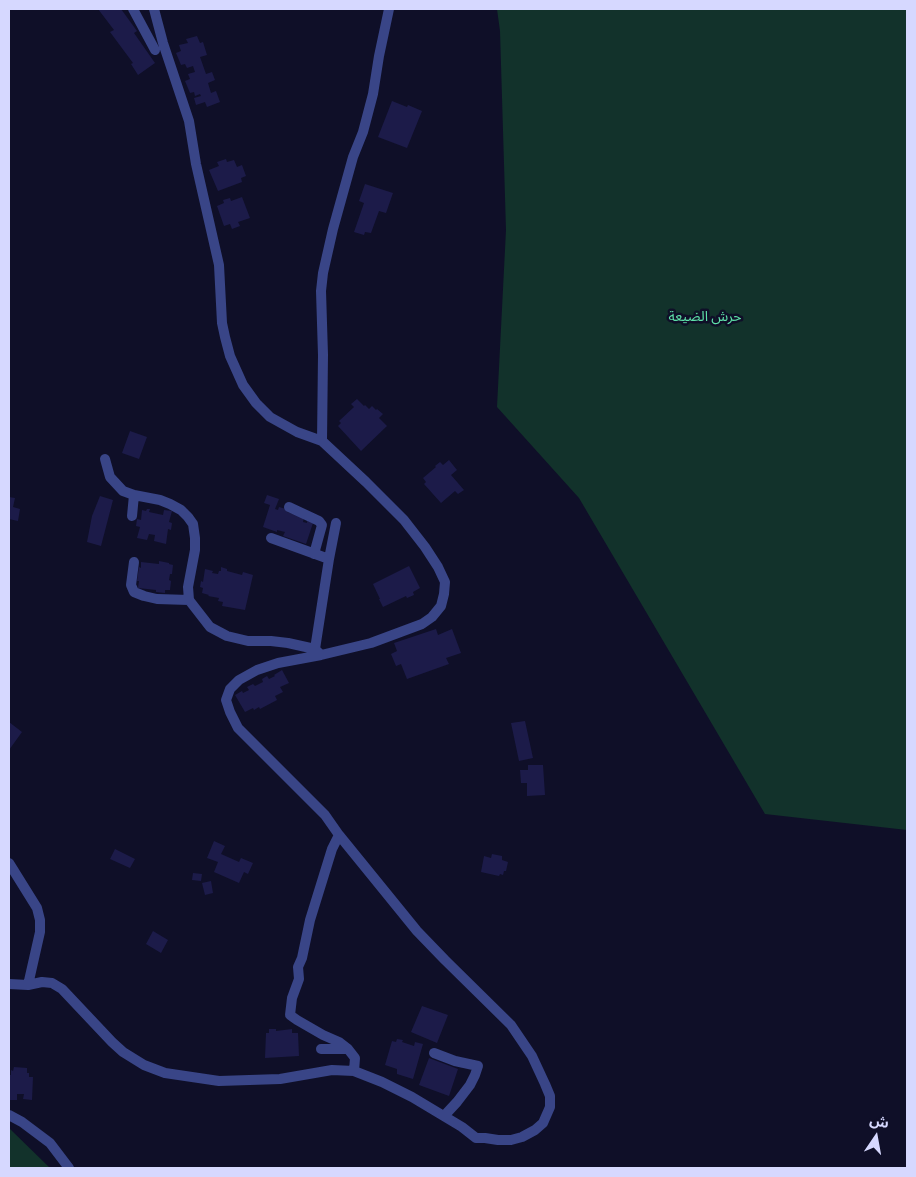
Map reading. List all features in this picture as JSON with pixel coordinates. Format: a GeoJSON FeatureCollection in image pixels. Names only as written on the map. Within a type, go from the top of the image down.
{"type":"FeatureCollection","features":[{"type":"Feature","properties":{"kind":"street"},"geometry":{"type":"LineString","coordinates":[[132,9],[155,50]]}},
{"type":"Feature","properties":{"kind":"street"},"geometry":{"type":"LineString","coordinates":[[9,984],[52,983],[62,989],[123,1052],[144,1065],[165,1073],[219,1081],[280,1079],[332,1070],[354,1071],[412,1097],[462,1127],[476,1138],[498,1140],[511,1140],[535,1130],[543,1123],[550,1107],[550,1096],[545,1084],[532,1056],[512,1025],[444,960],[417,931],[325,815],[238,728],[230,712],[226,700],[230,689],[239,680],[257,670],[318,652],[372,643],[422,624],[432,618],[441,606],[445,582],[425,547],[404,520],[322,441],[298,432],[270,417],[256,404],[243,385],[230,356],[222,323],[219,265],[196,164],[189,121],[163,43],[154,9]]}},
{"type":"Feature","properties":{"kind":"street"},"geometry":{"type":"LineString","coordinates":[[322,441],[321,292],[323,273],[353,157],[363,132],[373,94],[389,9]]}},
{"type":"Feature","properties":{"kind":"street"},"geometry":{"type":"LineString","coordinates":[[106,459],[110,477],[123,491],[170,504],[181,510],[193,524],[195,550],[188,587],[189,600],[210,627],[226,636],[248,641],[288,643],[318,652]]}},
{"type":"Feature","properties":{"kind":"street"},"geometry":{"type":"LineString","coordinates":[[132,516],[134,495]]}},
{"type":"Feature","properties":{"kind":"street"},"geometry":{"type":"LineString","coordinates":[[289,507],[322,525],[314,554]]}},
{"type":"Feature","properties":{"kind":"street"},"geometry":{"type":"LineString","coordinates":[[318,652],[329,559],[336,523]]}},
{"type":"Feature","properties":{"kind":"street"},"geometry":{"type":"LineString","coordinates":[[271,538],[329,559]]}},
{"type":"Feature","properties":{"kind":"street"},"geometry":{"type":"LineString","coordinates":[[134,562],[131,585],[134,592],[157,599],[189,600]]}},
{"type":"Feature","properties":{"kind":"street"},"geometry":{"type":"LineString","coordinates":[[339,835],[332,849],[310,920],[302,958],[298,967],[299,979],[292,998],[290,1014],[297,1020],[339,1042],[348,1049],[355,1058],[354,1071]]}},
{"type":"Feature","properties":{"kind":"street"},"geometry":{"type":"LineString","coordinates":[[9,863],[37,908],[40,920],[40,932],[28,985]]}},
{"type":"Feature","properties":{"kind":"street"},"geometry":{"type":"LineString","coordinates":[[320,1049],[348,1049]]}},
{"type":"Feature","properties":{"kind":"street"},"geometry":{"type":"LineString","coordinates":[[434,1053],[455,1061],[478,1066],[470,1085],[444,1116]]}},
{"type":"Feature","properties":{"kind":"street"},"geometry":{"type":"LineString","coordinates":[[9,1115],[22,1122],[50,1143],[69,1168]]}},
{"type":"Feature","properties":{"kind":"green space","name":"حرش الضيعة"},"geometry":{"type":"Polygon","coordinates":[[[497,9],[907,9],[907,830],[765,814],[579,498],[497,407],[506,230],[500,31],[497,9]]]}},
{"type":"Feature","properties":{"kind":"green space"},"geometry":{"type":"Polygon","coordinates":[[[9,1128],[50,1168],[9,1168],[9,1128]]]}},
{"type":"Feature","properties":{"kind":"building"},"geometry":{"type":"Polygon","coordinates":[[[98,9],[121,9],[137,31],[134,33],[155,63],[138,75],[131,64],[133,63],[110,32],[114,30],[98,9]]]}},
{"type":"Feature","properties":{"kind":"building"},"geometry":{"type":"Polygon","coordinates":[[[197,36],[200,43],[203,42],[207,55],[200,57],[206,74],[212,72],[215,80],[208,83],[211,93],[216,91],[220,102],[207,107],[205,102],[196,105],[194,98],[201,96],[200,94],[195,96],[194,92],[190,93],[185,81],[190,79],[188,74],[195,72],[193,66],[187,68],[185,64],[181,65],[176,53],[181,51],[179,45],[188,43],[186,39],[197,36]]]}},
{"type":"Feature","properties":{"kind":"building"},"geometry":{"type":"Polygon","coordinates":[[[392,101],[422,111],[407,148],[378,137],[392,101]]]}},
{"type":"Feature","properties":{"kind":"building"},"geometry":{"type":"Polygon","coordinates":[[[226,159],[227,162],[234,160],[237,167],[242,165],[246,176],[241,178],[242,182],[218,191],[209,170],[219,166],[217,162],[226,159]]]}},
{"type":"Feature","properties":{"kind":"building"},"geometry":{"type":"Polygon","coordinates":[[[365,184],[393,193],[386,213],[379,211],[371,233],[365,232],[364,235],[354,232],[364,203],[359,201],[365,184]]]}},
{"type":"Feature","properties":{"kind":"building"},"geometry":{"type":"Polygon","coordinates":[[[242,197],[250,218],[238,222],[240,226],[232,229],[230,224],[224,226],[217,206],[224,203],[223,200],[230,198],[231,201],[242,197]]]}},
{"type":"Feature","properties":{"kind":"building"},"geometry":{"type":"Polygon","coordinates":[[[357,399],[369,409],[372,406],[383,414],[379,418],[387,426],[361,451],[338,426],[341,423],[339,421],[354,407],[351,404],[357,399]]]}},
{"type":"Feature","properties":{"kind":"building"},"geometry":{"type":"Polygon","coordinates":[[[130,431],[147,437],[139,459],[122,453],[130,431]]]}},
{"type":"Feature","properties":{"kind":"building"},"geometry":{"type":"Polygon","coordinates":[[[449,460],[457,470],[451,475],[464,490],[458,494],[455,491],[441,503],[424,484],[426,482],[423,478],[440,462],[443,465],[449,460]]]}},
{"type":"Feature","properties":{"kind":"building"},"geometry":{"type":"Polygon","coordinates":[[[267,495],[279,499],[275,509],[278,510],[279,507],[286,509],[287,512],[304,517],[303,522],[313,523],[306,544],[283,536],[285,532],[277,530],[277,532],[263,527],[270,505],[264,503],[267,495]]]}},
{"type":"Feature","properties":{"kind":"building"},"geometry":{"type":"Polygon","coordinates":[[[100,496],[113,500],[101,546],[87,542],[92,516],[100,496]]]}},
{"type":"Feature","properties":{"kind":"building"},"geometry":{"type":"Polygon","coordinates":[[[9,497],[15,498],[13,507],[20,509],[18,521],[9,519],[9,497]]]}},
{"type":"Feature","properties":{"kind":"building"},"geometry":{"type":"Polygon","coordinates":[[[150,509],[149,512],[163,515],[164,510],[172,511],[169,522],[172,523],[171,530],[168,529],[166,544],[154,541],[155,535],[149,534],[147,540],[137,538],[140,527],[136,526],[137,519],[141,520],[142,510],[146,511],[150,509]]]}},
{"type":"Feature","properties":{"kind":"building"},"geometry":{"type":"Polygon","coordinates":[[[159,561],[173,565],[169,580],[171,581],[170,590],[165,590],[165,593],[138,588],[139,581],[137,581],[141,562],[159,564],[159,561]]]}},
{"type":"Feature","properties":{"kind":"building"},"geometry":{"type":"Polygon","coordinates":[[[409,566],[420,588],[413,592],[414,595],[407,598],[406,596],[383,607],[373,584],[409,566]]]}},
{"type":"Feature","properties":{"kind":"building"},"geometry":{"type":"Polygon","coordinates":[[[221,567],[227,569],[227,571],[242,575],[243,572],[253,575],[245,610],[222,606],[223,602],[218,601],[219,598],[202,593],[203,588],[200,587],[201,581],[203,582],[205,569],[218,574],[221,571],[221,567]]]}},
{"type":"Feature","properties":{"kind":"building"},"geometry":{"type":"Polygon","coordinates":[[[436,629],[438,635],[452,629],[461,653],[446,658],[449,664],[407,679],[401,664],[396,666],[391,654],[397,651],[394,643],[436,629]]]}},
{"type":"Feature","properties":{"kind":"building"},"geometry":{"type":"Polygon","coordinates":[[[282,670],[289,683],[280,687],[283,692],[275,696],[277,700],[260,709],[259,707],[254,710],[253,708],[245,712],[235,695],[249,690],[247,687],[253,684],[255,686],[263,682],[262,679],[267,676],[269,679],[282,670]]]}},
{"type":"Feature","properties":{"kind":"building"},"geometry":{"type":"Polygon","coordinates":[[[525,721],[533,758],[519,761],[511,723],[525,721]]]}},
{"type":"Feature","properties":{"kind":"building"},"geometry":{"type":"Polygon","coordinates":[[[9,722],[22,732],[9,750],[9,722]]]}},
{"type":"Feature","properties":{"kind":"building"},"geometry":{"type":"Polygon","coordinates":[[[528,765],[543,765],[545,795],[527,796],[527,783],[521,783],[520,770],[528,770],[528,765]]]}},
{"type":"Feature","properties":{"kind":"building"},"geometry":{"type":"Polygon","coordinates":[[[214,841],[225,846],[221,854],[239,862],[241,858],[253,863],[248,874],[244,872],[239,883],[214,872],[218,862],[207,858],[214,841]]]}},
{"type":"Feature","properties":{"kind":"building"},"geometry":{"type":"Polygon","coordinates":[[[115,849],[135,859],[130,868],[110,859],[115,849]]]}},
{"type":"Feature","properties":{"kind":"building"},"geometry":{"type":"Polygon","coordinates":[[[492,854],[502,856],[502,860],[508,862],[503,875],[500,874],[499,876],[481,872],[484,856],[491,858],[492,854]]]}},
{"type":"Feature","properties":{"kind":"building"},"geometry":{"type":"Polygon","coordinates":[[[193,873],[202,874],[201,881],[192,880],[193,873]]]}},
{"type":"Feature","properties":{"kind":"building"},"geometry":{"type":"Polygon","coordinates":[[[211,881],[213,893],[205,895],[202,883],[211,881]]]}},
{"type":"Feature","properties":{"kind":"building"},"geometry":{"type":"Polygon","coordinates":[[[153,931],[168,940],[161,953],[146,944],[153,931]]]}},
{"type":"Feature","properties":{"kind":"building"},"geometry":{"type":"Polygon","coordinates":[[[422,1006],[448,1015],[437,1043],[411,1032],[422,1006]]]}},
{"type":"Feature","properties":{"kind":"building"},"geometry":{"type":"Polygon","coordinates":[[[269,1029],[276,1029],[276,1031],[292,1029],[292,1033],[298,1033],[299,1056],[265,1058],[266,1033],[269,1033],[269,1029]]]}},
{"type":"Feature","properties":{"kind":"building"},"geometry":{"type":"Polygon","coordinates":[[[397,1039],[414,1046],[415,1042],[423,1044],[413,1079],[397,1074],[397,1069],[385,1065],[392,1041],[396,1042],[397,1039]]]}},
{"type":"Feature","properties":{"kind":"building"},"geometry":{"type":"Polygon","coordinates":[[[429,1058],[458,1069],[449,1096],[419,1085],[429,1058]]]}},
{"type":"Feature","properties":{"kind":"building"},"geometry":{"type":"Polygon","coordinates":[[[14,1067],[27,1068],[29,1077],[33,1077],[32,1100],[23,1099],[24,1094],[17,1094],[17,1100],[9,1100],[9,1075],[11,1075],[11,1070],[13,1071],[14,1067]]]}}]}
